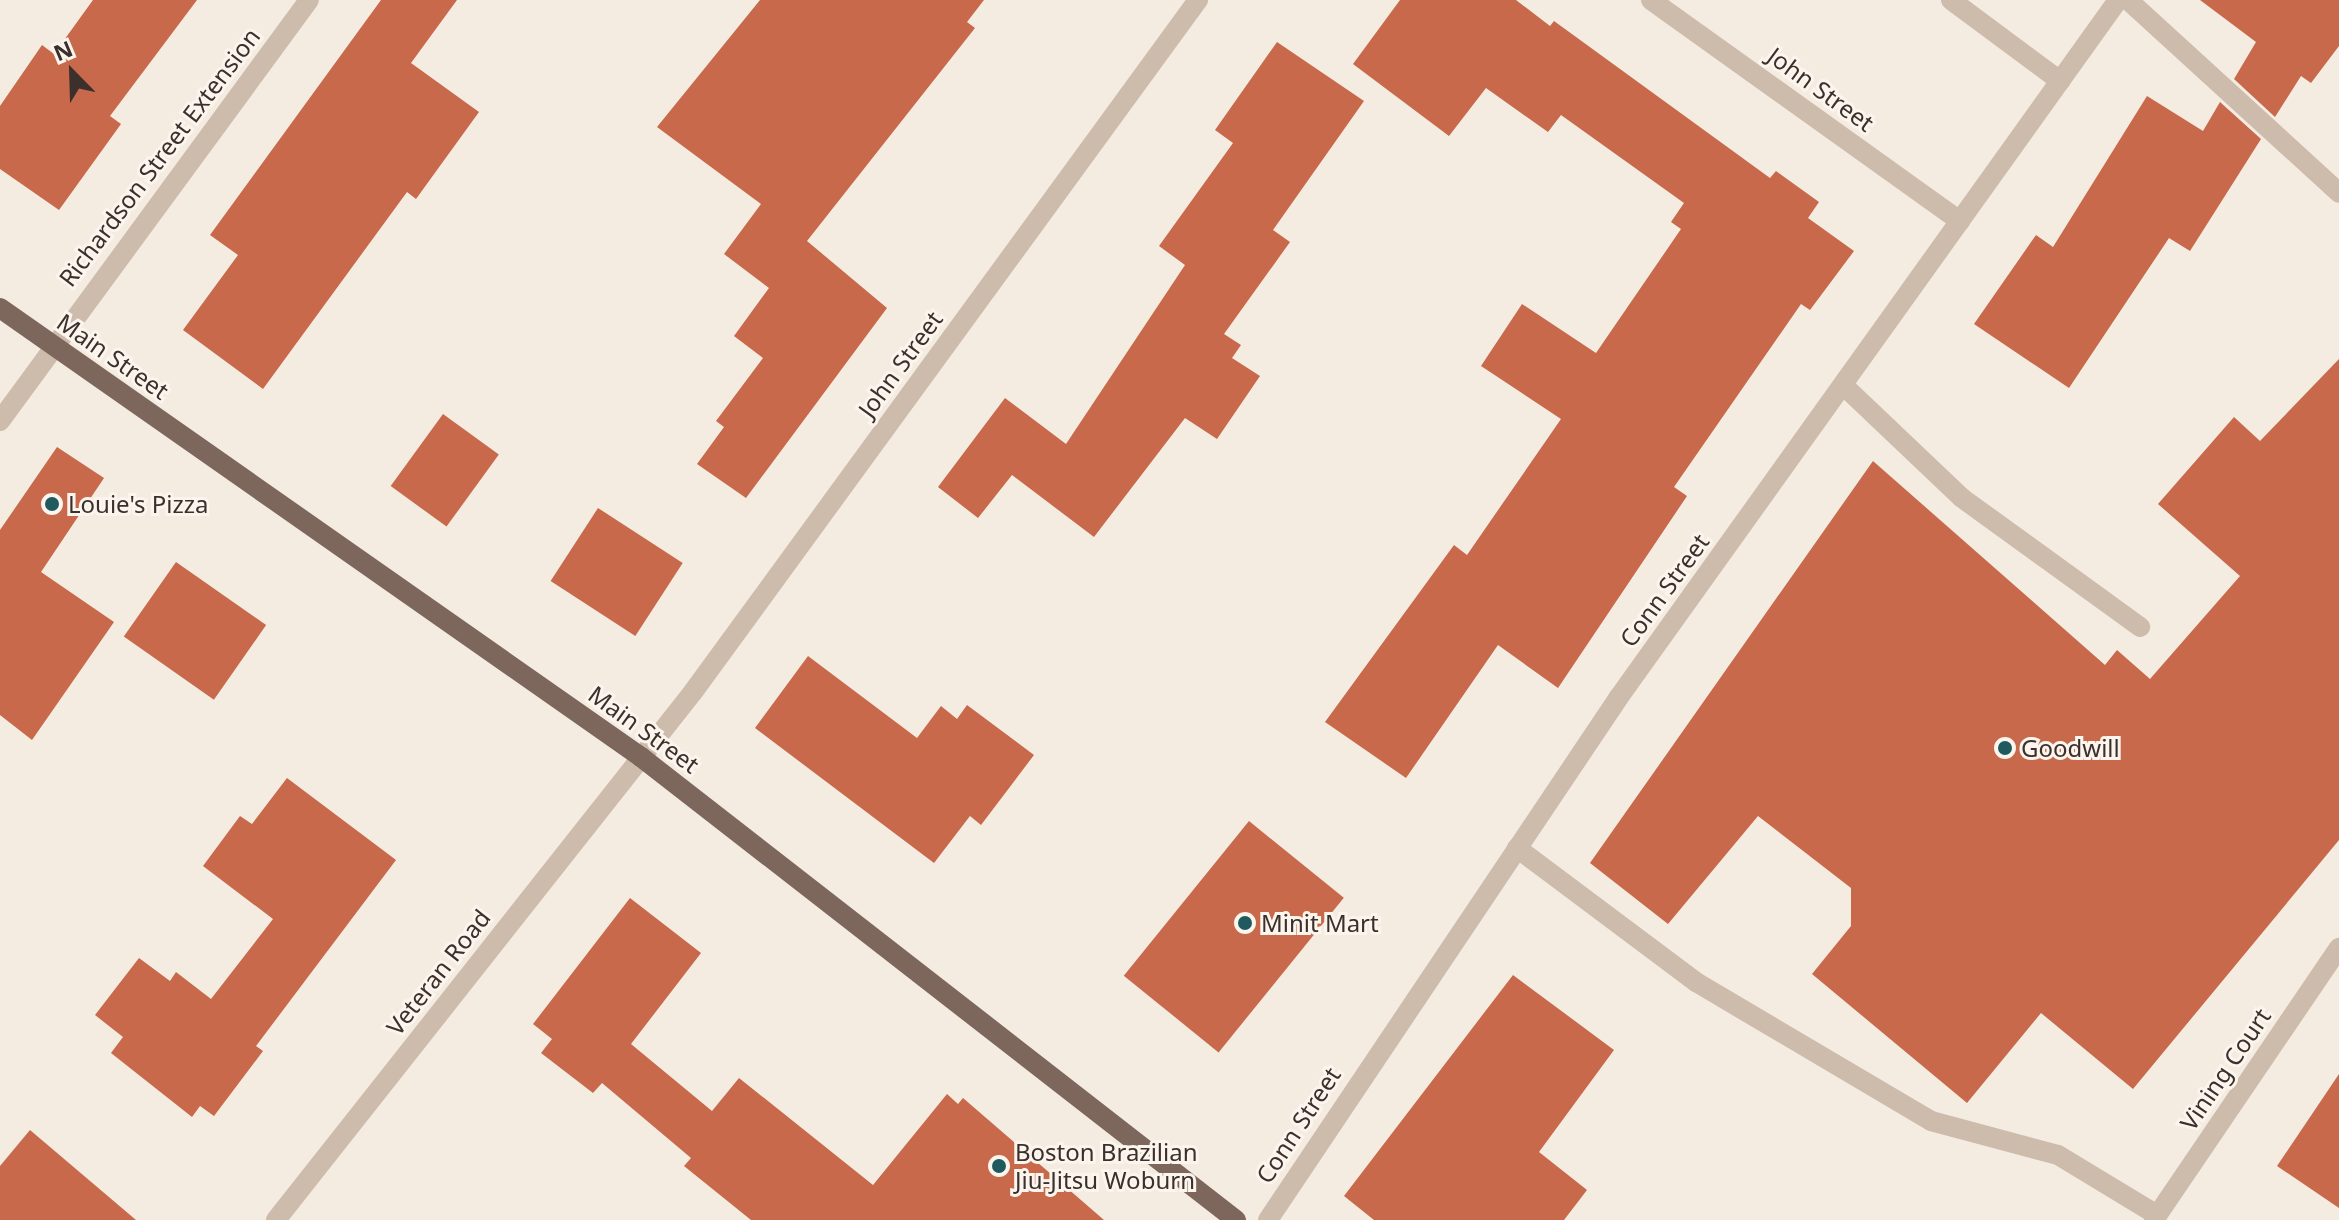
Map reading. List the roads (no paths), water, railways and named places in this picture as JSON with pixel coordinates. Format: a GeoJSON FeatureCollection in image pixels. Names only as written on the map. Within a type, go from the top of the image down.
{"type":"FeatureCollection","features":[{"type":"Feature","properties":{"kind":"main road","name":"Main Street"},"geometry":{"type":"LineString","coordinates":[[0,308],[641,757],[1236,1220]]}},
{"type":"Feature","properties":{"kind":"street","name":"Richardson Street Extension"},"geometry":{"type":"LineString","coordinates":[[0,421],[51,345],[309,0]]}},
{"type":"Feature","properties":{"kind":"street","name":"John Street"},"geometry":{"type":"LineString","coordinates":[[641,757],[1198,0]]}},
{"type":"Feature","properties":{"kind":"street","name":"John Street"},"geometry":{"type":"LineString","coordinates":[[1651,0],[1960,221]]}},
{"type":"Feature","properties":{"kind":"street"},"geometry":{"type":"LineString","coordinates":[[1951,0],[2060,81]]}},
{"type":"Feature","properties":{"kind":"street","name":"Conn Street"},"geometry":{"type":"LineString","coordinates":[[1268,1220],[1517,848],[2118,0]]}},
{"type":"Feature","properties":{"kind":"street"},"geometry":{"type":"LineString","coordinates":[[2128,0],[2339,193]]}},
{"type":"Feature","properties":{"kind":"street"},"geometry":{"type":"LineString","coordinates":[[1843,385],[1962,498],[2140,627]]}},
{"type":"Feature","properties":{"kind":"street","name":"Veteran Road"},"geometry":{"type":"LineString","coordinates":[[276,1220],[641,757]]}},
{"type":"Feature","properties":{"kind":"street"},"geometry":{"type":"LineString","coordinates":[[1517,848],[1707,989],[1931,1121],[2058,1155],[2155,1218]]}},
{"type":"Feature","properties":{"kind":"street","name":"Vining Court"},"geometry":{"type":"LineString","coordinates":[[2155,1218],[2339,948]]}},
{"type":"Feature","properties":{"kind":"place","name":"Louie's Pizza"},"geometry":{"type":"Point","coordinates":[52,504]}},
{"type":"Feature","properties":{"kind":"place","name":"Goodwill"},"geometry":{"type":"Point","coordinates":[2005,748]}},
{"type":"Feature","properties":{"kind":"place","name":"Minit Mart"},"geometry":{"type":"Point","coordinates":[1245,923]}},
{"type":"Feature","properties":{"kind":"place","name":"Boston Brazilian Jiu-Jitsu Woburn"},"geometry":{"type":"Point","coordinates":[999,1166]}}]}
